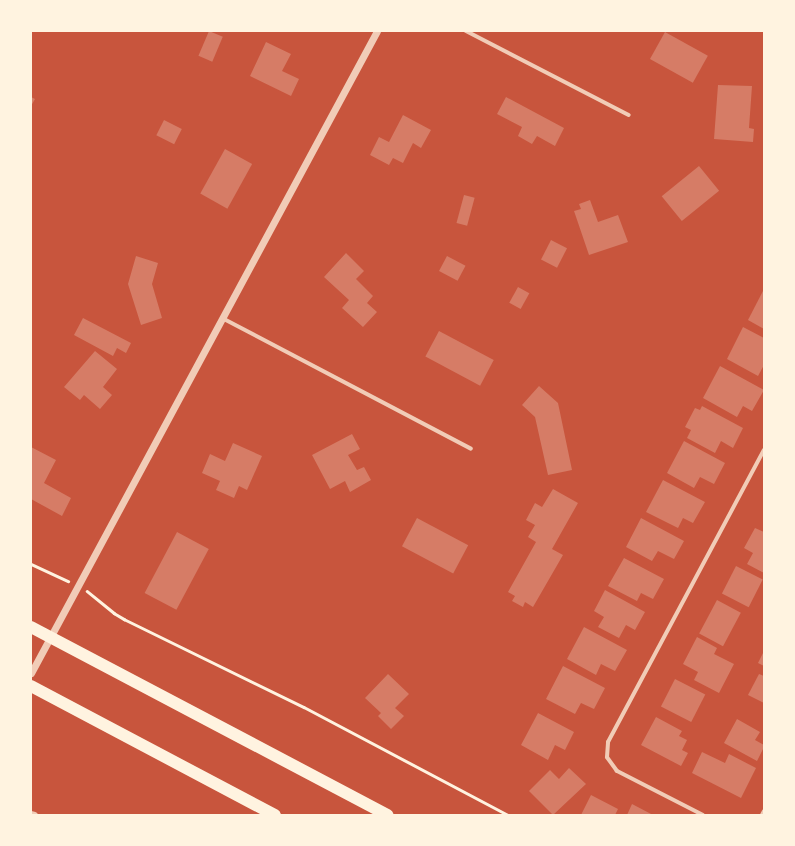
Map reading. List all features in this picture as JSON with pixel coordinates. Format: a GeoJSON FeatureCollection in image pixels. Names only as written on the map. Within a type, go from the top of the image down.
{"type":"FeatureCollection","features":[{"type":"Feature","properties":{"kind":"highway"},"geometry":{"type":"LineString","coordinates":[[31,627],[387,815]]}},
{"type":"Feature","properties":{"kind":"highway"},"geometry":{"type":"LineString","coordinates":[[31,686],[275,815]]}},
{"type":"Feature","properties":{"kind":"street"},"geometry":{"type":"LineString","coordinates":[[31,673],[377,31]]}},
{"type":"Feature","properties":{"kind":"street"},"geometry":{"type":"LineString","coordinates":[[466,31],[629,115]]}},
{"type":"Feature","properties":{"kind":"street"},"geometry":{"type":"LineString","coordinates":[[222,318],[471,449]]}},
{"type":"Feature","properties":{"kind":"street"},"geometry":{"type":"LineString","coordinates":[[703,815],[617,771],[607,757],[608,742],[764,450]]}},
{"type":"Feature","properties":{"kind":"street"},"geometry":{"type":"LineString","coordinates":[[762,815],[764,811]]}},
{"type":"Feature","properties":{"kind":"path"},"geometry":{"type":"LineString","coordinates":[[31,564],[76,590],[92,594],[114,613],[124,619],[304,707],[508,815]]}},
{"type":"Feature","properties":{"kind":"building"},"geometry":{"type":"Polygon","coordinates":[[[209,31],[223,37],[212,62],[198,56],[209,31]]]}},
{"type":"Feature","properties":{"kind":"building"},"geometry":{"type":"Polygon","coordinates":[[[665,32],[708,56],[693,83],[650,59],[665,32]]]}},
{"type":"Feature","properties":{"kind":"building"},"geometry":{"type":"Polygon","coordinates":[[[266,42],[291,54],[282,71],[299,79],[291,96],[250,76],[266,42]]]}},
{"type":"Feature","properties":{"kind":"building"},"geometry":{"type":"Polygon","coordinates":[[[718,85],[752,86],[749,128],[754,129],[753,142],[714,139],[718,85]]]}},
{"type":"Feature","properties":{"kind":"building"},"geometry":{"type":"Polygon","coordinates":[[[31,97],[35,99],[31,106],[31,97]]]}},
{"type":"Feature","properties":{"kind":"building"},"geometry":{"type":"Polygon","coordinates":[[[506,97],[564,128],[555,146],[537,136],[532,144],[518,136],[522,127],[497,114],[506,97]]]}},
{"type":"Feature","properties":{"kind":"building"},"geometry":{"type":"Polygon","coordinates":[[[403,115],[431,130],[421,148],[413,143],[403,163],[393,158],[389,165],[370,155],[379,137],[389,142],[403,115]]]}},
{"type":"Feature","properties":{"kind":"building"},"geometry":{"type":"Polygon","coordinates":[[[164,120],[182,129],[174,144],[156,135],[164,120]]]}},
{"type":"Feature","properties":{"kind":"building"},"geometry":{"type":"Polygon","coordinates":[[[225,149],[252,164],[227,209],[200,194],[225,149]]]}},
{"type":"Feature","properties":{"kind":"building"},"geometry":{"type":"Polygon","coordinates":[[[699,166],[719,191],[682,221],[662,196],[699,166]]]}},
{"type":"Feature","properties":{"kind":"building"},"geometry":{"type":"Polygon","coordinates":[[[464,195],[475,198],[467,226],[456,223],[464,195]]]}},
{"type":"Feature","properties":{"kind":"building"},"geometry":{"type":"Polygon","coordinates":[[[590,200],[598,222],[618,215],[628,242],[589,255],[574,211],[581,209],[579,204],[590,200]]]}},
{"type":"Feature","properties":{"kind":"building"},"geometry":{"type":"Polygon","coordinates":[[[551,240],[567,248],[557,268],[541,260],[551,240]]]}},
{"type":"Feature","properties":{"kind":"building"},"geometry":{"type":"Polygon","coordinates":[[[346,253],[364,271],[356,279],[373,296],[367,303],[377,312],[363,327],[342,308],[349,300],[324,277],[346,253]]]}},
{"type":"Feature","properties":{"kind":"building"},"geometry":{"type":"Polygon","coordinates":[[[136,256],[158,263],[152,284],[162,318],[141,325],[128,284],[136,256]]]}},
{"type":"Feature","properties":{"kind":"building"},"geometry":{"type":"Polygon","coordinates":[[[447,256],[466,266],[458,281],[439,271],[447,256]]]}},
{"type":"Feature","properties":{"kind":"building"},"geometry":{"type":"Polygon","coordinates":[[[518,287],[529,293],[521,309],[509,303],[518,287]]]}},
{"type":"Feature","properties":{"kind":"building"},"geometry":{"type":"Polygon","coordinates":[[[764,289],[764,329],[748,320],[764,289]]]}},
{"type":"Feature","properties":{"kind":"building"},"geometry":{"type":"Polygon","coordinates":[[[83,318],[131,343],[126,353],[117,348],[113,356],[74,335],[83,318]]]}},
{"type":"Feature","properties":{"kind":"building"},"geometry":{"type":"Polygon","coordinates":[[[743,327],[764,338],[764,365],[758,376],[727,359],[743,327]]]}},
{"type":"Feature","properties":{"kind":"building"},"geometry":{"type":"Polygon","coordinates":[[[439,331],[494,360],[480,386],[425,357],[439,331]]]}},
{"type":"Feature","properties":{"kind":"building"},"geometry":{"type":"Polygon","coordinates":[[[95,351],[117,369],[103,387],[112,395],[100,409],[84,395],[80,400],[64,387],[95,351]]]}},
{"type":"Feature","properties":{"kind":"building"},"geometry":{"type":"Polygon","coordinates":[[[720,366],[764,390],[752,411],[743,406],[737,417],[703,398],[720,366]]]}},
{"type":"Feature","properties":{"kind":"building"},"geometry":{"type":"Polygon","coordinates":[[[539,386],[558,403],[572,470],[548,475],[535,417],[522,405],[539,386]]]}},
{"type":"Feature","properties":{"kind":"building"},"geometry":{"type":"Polygon","coordinates":[[[702,406],[743,428],[733,448],[721,441],[715,453],[687,438],[691,430],[685,427],[695,408],[700,410],[702,406]]]}},
{"type":"Feature","properties":{"kind":"building"},"geometry":{"type":"Polygon","coordinates":[[[352,434],[360,449],[348,455],[357,470],[364,467],[371,480],[350,492],[345,481],[330,489],[312,455],[352,434]]]}},
{"type":"Feature","properties":{"kind":"building"},"geometry":{"type":"Polygon","coordinates":[[[684,441],[725,463],[714,484],[700,477],[694,488],[667,473],[684,441]]]}},
{"type":"Feature","properties":{"kind":"building"},"geometry":{"type":"Polygon","coordinates":[[[233,443],[262,456],[247,490],[239,486],[234,498],[216,490],[220,481],[202,473],[210,454],[225,461],[233,443]]]}},
{"type":"Feature","properties":{"kind":"building"},"geometry":{"type":"Polygon","coordinates":[[[31,447],[56,460],[44,483],[71,498],[62,516],[31,499],[31,447]]]}},
{"type":"Feature","properties":{"kind":"building"},"geometry":{"type":"Polygon","coordinates":[[[663,480],[705,502],[693,523],[683,518],[678,528],[646,512],[663,480]]]}},
{"type":"Feature","properties":{"kind":"building"},"geometry":{"type":"Polygon","coordinates":[[[553,489],[578,503],[552,549],[563,555],[533,607],[525,602],[523,607],[512,601],[515,596],[508,592],[536,542],[528,537],[535,525],[526,520],[535,503],[542,507],[553,489]]]}},
{"type":"Feature","properties":{"kind":"building"},"geometry":{"type":"Polygon","coordinates":[[[417,518],[468,545],[453,573],[402,546],[417,518]]]}},
{"type":"Feature","properties":{"kind":"building"},"geometry":{"type":"Polygon","coordinates":[[[641,518],[684,541],[674,559],[658,551],[652,561],[626,547],[641,518]]]}},
{"type":"Feature","properties":{"kind":"building"},"geometry":{"type":"Polygon","coordinates":[[[755,528],[764,532],[764,573],[747,564],[753,553],[744,548],[755,528]]]}},
{"type":"Feature","properties":{"kind":"building"},"geometry":{"type":"Polygon","coordinates":[[[177,532],[209,549],[176,610],[145,593],[177,532]]]}},
{"type":"Feature","properties":{"kind":"building"},"geometry":{"type":"Polygon","coordinates":[[[624,558],[664,579],[653,599],[641,593],[637,601],[608,586],[624,558]]]}},
{"type":"Feature","properties":{"kind":"building"},"geometry":{"type":"Polygon","coordinates":[[[736,566],[763,580],[749,607],[722,594],[736,566]]]}},
{"type":"Feature","properties":{"kind":"building"},"geometry":{"type":"Polygon","coordinates":[[[605,590],[645,612],[635,630],[626,625],[619,638],[598,627],[604,617],[594,611],[605,590]]]}},
{"type":"Feature","properties":{"kind":"building"},"geometry":{"type":"Polygon","coordinates":[[[717,600],[741,613],[723,646],[699,634],[717,600]]]}},
{"type":"Feature","properties":{"kind":"building"},"geometry":{"type":"Polygon","coordinates":[[[584,627],[627,650],[615,671],[601,664],[596,675],[567,659],[584,627]]]}},
{"type":"Feature","properties":{"kind":"building"},"geometry":{"type":"Polygon","coordinates":[[[697,637],[717,648],[714,654],[734,664],[719,693],[694,680],[698,672],[683,664],[697,637]]]}},
{"type":"Feature","properties":{"kind":"building"},"geometry":{"type":"Polygon","coordinates":[[[764,651],[764,666],[758,663],[764,651]]]}},
{"type":"Feature","properties":{"kind":"building"},"geometry":{"type":"Polygon","coordinates":[[[563,666],[605,688],[594,709],[581,703],[575,714],[546,699],[563,666]]]}},
{"type":"Feature","properties":{"kind":"building"},"geometry":{"type":"Polygon","coordinates":[[[388,674],[409,694],[395,708],[404,716],[391,729],[378,716],[381,713],[365,698],[388,674]]]}},
{"type":"Feature","properties":{"kind":"building"},"geometry":{"type":"Polygon","coordinates":[[[759,674],[764,676],[764,703],[748,695],[759,674]]]}},
{"type":"Feature","properties":{"kind":"building"},"geometry":{"type":"Polygon","coordinates":[[[675,679],[705,694],[691,722],[661,707],[675,679]]]}},
{"type":"Feature","properties":{"kind":"building"},"geometry":{"type":"Polygon","coordinates":[[[538,713],[574,732],[565,750],[555,745],[548,760],[521,745],[538,713]]]}},
{"type":"Feature","properties":{"kind":"building"},"geometry":{"type":"Polygon","coordinates":[[[656,717],[682,731],[679,736],[687,740],[682,750],[688,753],[681,766],[641,745],[656,717]]]}},
{"type":"Feature","properties":{"kind":"building"},"geometry":{"type":"Polygon","coordinates":[[[737,719],[760,732],[755,740],[764,745],[764,747],[757,761],[724,743],[737,719]]]}},
{"type":"Feature","properties":{"kind":"building"},"geometry":{"type":"Polygon","coordinates":[[[702,752],[725,763],[729,754],[756,768],[741,798],[692,773],[702,752]]]}},
{"type":"Feature","properties":{"kind":"building"},"geometry":{"type":"Polygon","coordinates":[[[569,768],[586,784],[553,815],[529,791],[550,770],[559,779],[569,768]]]}},
{"type":"Feature","properties":{"kind":"building"},"geometry":{"type":"Polygon","coordinates":[[[591,795],[618,809],[615,815],[581,815],[591,795]]]}},
{"type":"Feature","properties":{"kind":"building"},"geometry":{"type":"Polygon","coordinates":[[[632,804],[653,815],[627,815],[632,804]]]}}]}
